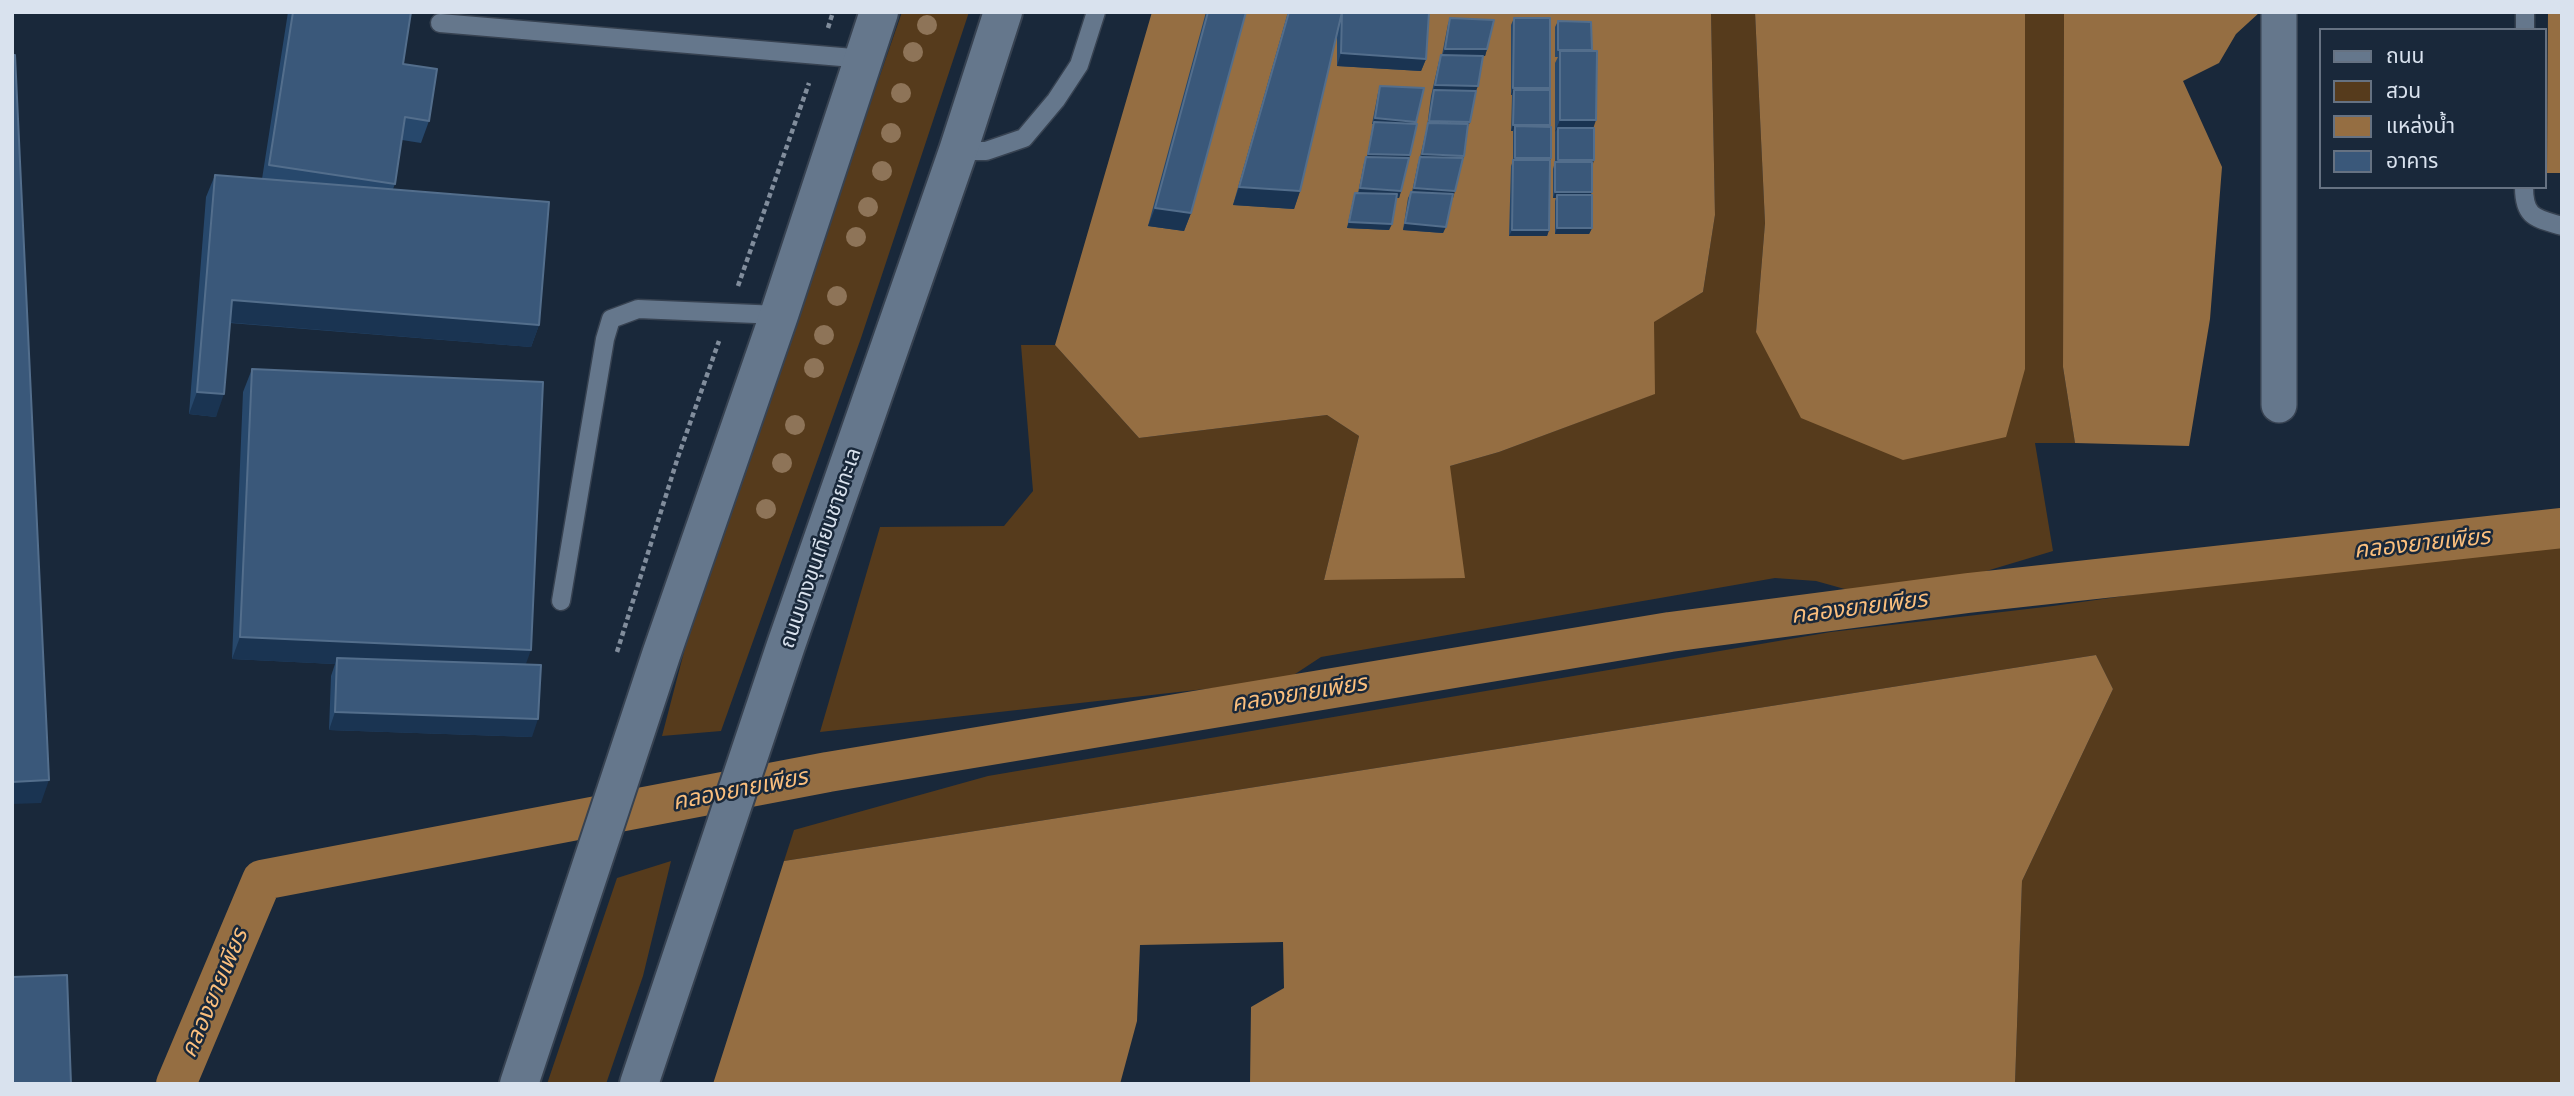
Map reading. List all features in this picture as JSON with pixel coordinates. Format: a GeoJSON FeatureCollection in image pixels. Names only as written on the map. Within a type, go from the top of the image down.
{"type":"FeatureCollection","features":[{"type":"Feature","properties":{"kind":"main road"},"geometry":{"type":"LineString","coordinates":[[519,1084],[661,655],[880,12]]}},
{"type":"Feature","properties":{"kind":"main road","name":"ถนนบางขุนเทียนชายทะเล"},"geometry":{"type":"LineString","coordinates":[[639,1084],[1003,12]]}},
{"type":"Feature","properties":{"kind":"street"},"geometry":{"type":"LineString","coordinates":[[2279,12],[2279,405]]}},
{"type":"Feature","properties":{"kind":"lane"},"geometry":{"type":"LineString","coordinates":[[958,151],[986,151],[1024,138],[1056,100],[1079,65],[1096,12]]}},
{"type":"Feature","properties":{"kind":"lane"},"geometry":{"type":"LineString","coordinates":[[440,23],[865,59]]}},
{"type":"Feature","properties":{"kind":"lane"},"geometry":{"type":"LineString","coordinates":[[2524,189],[2524,201],[2531,214],[2538,219],[2562,226]]}},
{"type":"Feature","properties":{"kind":"lane"},"geometry":{"type":"LineString","coordinates":[[561,601],[611,318],[638,309],[779,315]]}},
{"type":"Feature","properties":{"kind":"path"},"geometry":{"type":"LineString","coordinates":[[617,653],[678,457],[834,12]]}},
{"type":"Feature","properties":{"kind":"green space"},"geometry":{"type":"Polygon","coordinates":[[[902,12],[969,12],[861,338],[721,731],[662,736],[696,606],[902,12]]]}},
{"type":"Feature","properties":{"kind":"green space"},"geometry":{"type":"Polygon","coordinates":[[[1711,12],[1755,12],[1765,223],[1756,332],[2025,369],[2025,12],[2064,12],[2063,367],[2075,443],[2035,443],[2053,551],[1963,578],[1859,593],[1816,581],[1775,578],[1321,657],[1286,680],[820,732],[880,527],[1004,526],[1033,491],[1021,345],[1055,345],[1139,438],[1327,415],[1359,436],[1324,580],[1450,466],[1499,452],[1654,394],[1653,322],[1703,292],[1715,215],[1711,12]]]}},
{"type":"Feature","properties":{"kind":"green space"},"geometry":{"type":"Polygon","coordinates":[[[2562,545],[2562,1084],[2015,1084],[2022,881],[2113,689],[2096,655],[784,861],[794,830],[988,776],[1831,632],[2053,606],[2423,554],[2562,545]]]}},
{"type":"Feature","properties":{"kind":"green space"},"geometry":{"type":"Polygon","coordinates":[[[671,861],[643,976],[606,1084],[547,1084],[617,878],[671,861]]]}},
{"type":"Feature","properties":{"kind":"water"},"geometry":{"type":"Polygon","coordinates":[[[1152,12],[1711,12],[1715,215],[1703,292],[1654,322],[1655,394],[1499,452],[1450,466],[1465,578],[1324,580],[1359,436],[1327,415],[1139,438],[1055,345],[1152,12]]]}},
{"type":"Feature","properties":{"kind":"water"},"geometry":{"type":"Polygon","coordinates":[[[1755,12],[2025,12],[2025,369],[2006,437],[1903,460],[1801,418],[1756,332],[1765,223],[1755,12]]]}},
{"type":"Feature","properties":{"kind":"water"},"geometry":{"type":"Polygon","coordinates":[[[2064,12],[2260,12],[2236,34],[2219,63],[2183,81],[2222,167],[2210,319],[2189,446],[2075,443],[2063,367],[2064,12]]]}},
{"type":"Feature","properties":{"kind":"water"},"geometry":{"type":"Polygon","coordinates":[[[2548,12],[2562,12],[2562,173],[2547,173],[2548,12]]]}},
{"type":"Feature","properties":{"kind":"water"},"geometry":{"type":"Polygon","coordinates":[[[2096,655],[2113,689],[2022,881],[2015,1084],[1250,1084],[1251,1007],[1284,988],[1283,942],[1140,945],[1137,1021],[1120,1084],[713,1084],[784,861],[2096,655]]]}},
{"type":"Feature","properties":{"kind":"building"},"geometry":{"type":"Polygon","coordinates":[[[293,12],[411,12],[403,64],[437,69],[429,121],[405,117],[395,184],[269,165],[293,12]]]}},
{"type":"Feature","properties":{"kind":"building"},"geometry":{"type":"Polygon","coordinates":[[[1208,12],[1246,12],[1191,213],[1155,208],[1208,12]]]}},
{"type":"Feature","properties":{"kind":"building"},"geometry":{"type":"Polygon","coordinates":[[[1289,12],[1342,12],[1300,191],[1239,187],[1289,12]]]}},
{"type":"Feature","properties":{"kind":"building"},"geometry":{"type":"Polygon","coordinates":[[[1342,12],[1429,12],[1426,59],[1341,53],[1342,12]]]}},
{"type":"Feature","properties":{"kind":"building"},"geometry":{"type":"Polygon","coordinates":[[[1450,18],[1494,20],[1487,49],[1445,49],[1450,18]]]}},
{"type":"Feature","properties":{"kind":"building"},"geometry":{"type":"Polygon","coordinates":[[[1514,18],[1550,18],[1550,88],[1513,88],[1514,18]]]}},
{"type":"Feature","properties":{"kind":"building"},"geometry":{"type":"Polygon","coordinates":[[[1558,21],[1591,22],[1592,50],[1558,50],[1558,21]]]}},
{"type":"Feature","properties":{"kind":"building"},"geometry":{"type":"Polygon","coordinates":[[[1560,51],[1597,51],[1596,120],[1560,120],[1560,51]]]}},
{"type":"Feature","properties":{"kind":"building"},"geometry":{"type":"Polygon","coordinates":[[[12,55],[15,55],[49,780],[12,782],[12,55]]]}},
{"type":"Feature","properties":{"kind":"building"},"geometry":{"type":"Polygon","coordinates":[[[1441,55],[1483,56],[1478,86],[1435,85],[1441,55]]]}},
{"type":"Feature","properties":{"kind":"building"},"geometry":{"type":"Polygon","coordinates":[[[1380,86],[1424,88],[1416,122],[1375,118],[1380,86]]]}},
{"type":"Feature","properties":{"kind":"building"},"geometry":{"type":"Polygon","coordinates":[[[1434,90],[1476,91],[1470,122],[1429,121],[1434,90]]]}},
{"type":"Feature","properties":{"kind":"building"},"geometry":{"type":"Polygon","coordinates":[[[1514,90],[1550,90],[1550,125],[1513,125],[1514,90]]]}},
{"type":"Feature","properties":{"kind":"building"},"geometry":{"type":"Polygon","coordinates":[[[1374,122],[1417,124],[1410,155],[1368,154],[1374,122]]]}},
{"type":"Feature","properties":{"kind":"building"},"geometry":{"type":"Polygon","coordinates":[[[1428,123],[1468,124],[1464,156],[1422,154],[1428,123]]]}},
{"type":"Feature","properties":{"kind":"building"},"geometry":{"type":"Polygon","coordinates":[[[1515,126],[1551,127],[1551,158],[1515,158],[1515,126]]]}},
{"type":"Feature","properties":{"kind":"building"},"geometry":{"type":"Polygon","coordinates":[[[1558,128],[1594,128],[1594,160],[1558,160],[1558,128]]]}},
{"type":"Feature","properties":{"kind":"building"},"geometry":{"type":"Polygon","coordinates":[[[1366,157],[1409,158],[1401,191],[1360,188],[1366,157]]]}},
{"type":"Feature","properties":{"kind":"building"},"geometry":{"type":"Polygon","coordinates":[[[1420,157],[1463,158],[1455,191],[1414,188],[1420,157]]]}},
{"type":"Feature","properties":{"kind":"building"},"geometry":{"type":"Polygon","coordinates":[[[1513,160],[1550,160],[1549,230],[1512,230],[1513,160]]]}},
{"type":"Feature","properties":{"kind":"building"},"geometry":{"type":"Polygon","coordinates":[[[1555,162],[1592,162],[1592,192],[1555,192],[1555,162]]]}},
{"type":"Feature","properties":{"kind":"building"},"geometry":{"type":"Polygon","coordinates":[[[215,175],[549,202],[539,325],[232,300],[224,394],[197,392],[215,175]]]}},
{"type":"Feature","properties":{"kind":"building"},"geometry":{"type":"Polygon","coordinates":[[[1411,192],[1453,194],[1446,227],[1405,223],[1411,192]]]}},
{"type":"Feature","properties":{"kind":"building"},"geometry":{"type":"Polygon","coordinates":[[[1355,193],[1397,194],[1392,224],[1349,222],[1355,193]]]}},
{"type":"Feature","properties":{"kind":"building"},"geometry":{"type":"Polygon","coordinates":[[[1557,195],[1592,195],[1592,228],[1557,228],[1557,195]]]}},
{"type":"Feature","properties":{"kind":"building"},"geometry":{"type":"Polygon","coordinates":[[[252,369],[543,382],[531,650],[240,637],[252,369]]]}},
{"type":"Feature","properties":{"kind":"building"},"geometry":{"type":"Polygon","coordinates":[[[337,658],[541,665],[538,719],[335,712],[337,658]]]}},
{"type":"Feature","properties":{"kind":"building"},"geometry":{"type":"Polygon","coordinates":[[[67,975],[71,1084],[12,1084],[12,977],[67,975]]]}},
{"type":"Feature","properties":{"kind":"waterway","name":"คลองยายเพียร"},"geometry":{"type":"LineString","coordinates":[[176,1084],[262,880],[828,772],[1670,632],[1968,593],[2562,528]]}}]}
